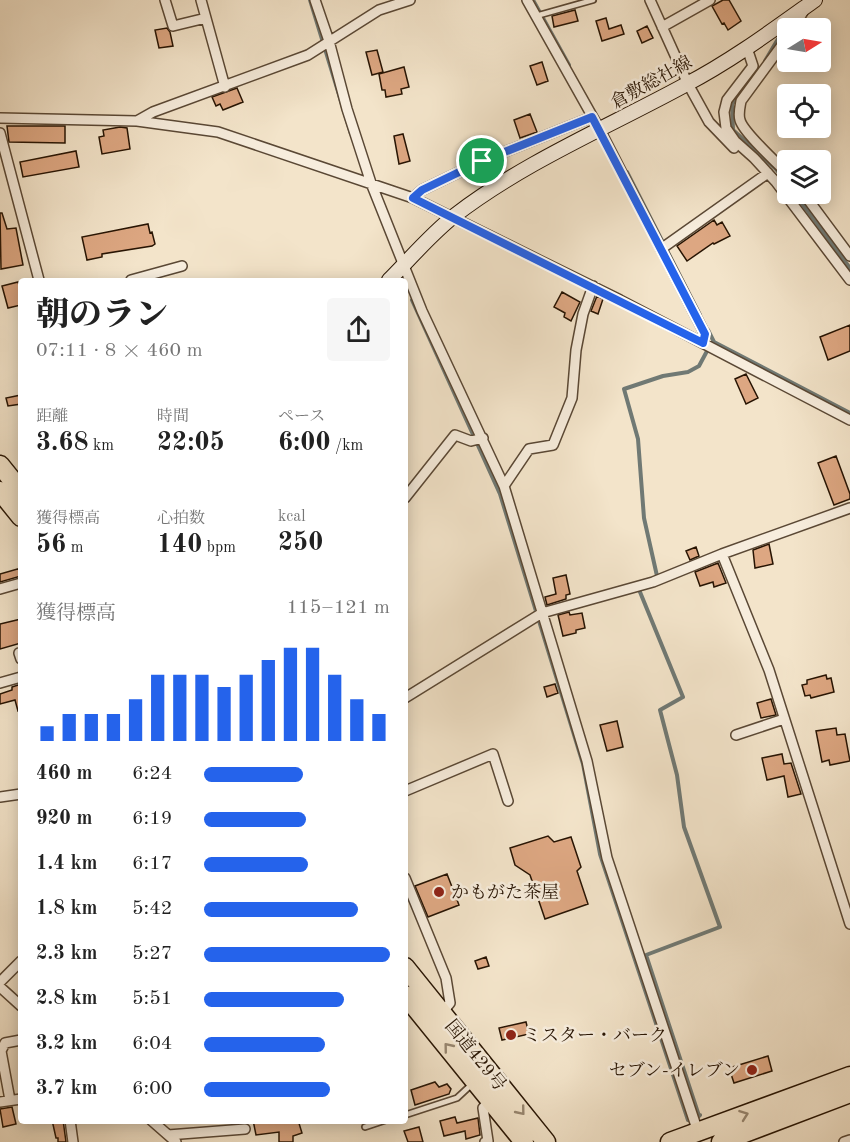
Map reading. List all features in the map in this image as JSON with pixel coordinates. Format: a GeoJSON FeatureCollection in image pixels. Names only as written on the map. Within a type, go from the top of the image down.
{"type":"FeatureCollection","features":[{"type":"Feature","properties":{"kind":"highway"},"geometry":{"type":"LineString","coordinates":[[0,465],[18,487]]}},
{"type":"Feature","properties":{"kind":"highway"},"geometry":{"type":"LineString","coordinates":[[0,491],[18,513]]}},
{"type":"Feature","properties":{"kind":"highway","name":"国道429号"},"geometry":{"type":"LineString","coordinates":[[408,971],[546,1142]]}},
{"type":"Feature","properties":{"kind":"highway","name":"国道429号"},"geometry":{"type":"LineString","coordinates":[[408,998],[524,1142]]}},
{"type":"Feature","properties":{"kind":"highway"},"geometry":{"type":"LineString","coordinates":[[670,1142],[850,1076]]}},
{"type":"Feature","properties":{"kind":"highway"},"geometry":{"type":"LineString","coordinates":[[721,1142],[850,1093]]}},
{"type":"Feature","properties":{"kind":"main road","name":"倉敷総社線"},"geometry":{"type":"LineString","coordinates":[[391,278],[453,217],[546,158],[688,84],[747,48],[811,2]]}},
{"type":"Feature","properties":{"kind":"street"},"geometry":{"type":"LineString","coordinates":[[165,0],[173,26],[206,18]]}},
{"type":"Feature","properties":{"kind":"street"},"geometry":{"type":"LineString","coordinates":[[201,0],[225,87]]}},
{"type":"Feature","properties":{"kind":"street"},"geometry":{"type":"LineString","coordinates":[[315,0],[329,41],[347,110],[357,134],[368,182],[479,439],[504,486],[539,615],[587,761],[607,858],[698,1132]]}},
{"type":"Feature","properties":{"kind":"street"},"geometry":{"type":"LineString","coordinates":[[137,121],[153,112],[308,55],[379,10],[410,0]]}},
{"type":"Feature","properties":{"kind":"street"},"geometry":{"type":"LineString","coordinates":[[527,0],[664,247],[705,334],[703,343]]}},
{"type":"Feature","properties":{"kind":"street"},"geometry":{"type":"LineString","coordinates":[[650,0],[688,84],[709,122],[736,150],[754,158]]}},
{"type":"Feature","properties":{"kind":"street"},"geometry":{"type":"LineString","coordinates":[[662,27],[710,0]]}},
{"type":"Feature","properties":{"kind":"street"},"geometry":{"type":"LineString","coordinates":[[800,18],[811,2]]}},
{"type":"Feature","properties":{"kind":"street"},"geometry":{"type":"LineString","coordinates":[[747,48],[753,66],[727,100],[724,112],[726,128],[735,141],[768,172],[810,224],[850,280]]}},
{"type":"Feature","properties":{"kind":"street"},"geometry":{"type":"LineString","coordinates":[[777,52],[741,101],[739,112],[740,122],[746,130],[777,162]]}},
{"type":"Feature","properties":{"kind":"street"},"geometry":{"type":"LineString","coordinates":[[413,198],[422,190],[482,161],[592,117]]}},
{"type":"Feature","properties":{"kind":"street"},"geometry":{"type":"LineString","coordinates":[[0,118],[137,121],[218,132],[368,182],[413,198],[593,286],[850,420]]}},
{"type":"Feature","properties":{"kind":"street"},"geometry":{"type":"LineString","coordinates":[[0,133],[38,278]]}},
{"type":"Feature","properties":{"kind":"street"},"geometry":{"type":"LineString","coordinates":[[664,247],[768,172]]}},
{"type":"Feature","properties":{"kind":"street"},"geometry":{"type":"LineString","coordinates":[[811,204],[850,256]]}},
{"type":"Feature","properties":{"kind":"street"},"geometry":{"type":"LineString","coordinates":[[138,278],[182,266]]}},
{"type":"Feature","properties":{"kind":"street"},"geometry":{"type":"LineString","coordinates":[[504,486],[529,449],[553,445],[572,399],[576,350],[583,314],[593,286]]}},
{"type":"Feature","properties":{"kind":"street"},"geometry":{"type":"LineString","coordinates":[[408,494],[455,435],[464,439],[479,439]]}},
{"type":"Feature","properties":{"kind":"street"},"geometry":{"type":"LineString","coordinates":[[408,696],[539,615],[653,582],[722,554],[850,508]]}},
{"type":"Feature","properties":{"kind":"street"},"geometry":{"type":"LineString","coordinates":[[722,554],[769,670],[850,924]]}},
{"type":"Feature","properties":{"kind":"street"},"geometry":{"type":"LineString","coordinates":[[0,589],[18,584]]}},
{"type":"Feature","properties":{"kind":"street"},"geometry":{"type":"LineString","coordinates":[[0,683],[18,678]]}},
{"type":"Feature","properties":{"kind":"street"},"geometry":{"type":"LineString","coordinates":[[736,735],[784,719]]}},
{"type":"Feature","properties":{"kind":"street"},"geometry":{"type":"LineString","coordinates":[[408,790],[493,754],[508,801]]}},
{"type":"Feature","properties":{"kind":"street"},"geometry":{"type":"LineString","coordinates":[[0,797],[18,794]]}},
{"type":"Feature","properties":{"kind":"street"},"geometry":{"type":"LineString","coordinates":[[408,885],[446,978],[450,1003],[442,1013]]}},
{"type":"Feature","properties":{"kind":"street"},"geometry":{"type":"LineString","coordinates":[[0,982],[18,965]]}},
{"type":"Feature","properties":{"kind":"street"},"geometry":{"type":"LineString","coordinates":[[0,987],[18,1003]]}},
{"type":"Feature","properties":{"kind":"street"},"geometry":{"type":"LineString","coordinates":[[5,1101],[1,1051],[5,1043],[18,1041]]}},
{"type":"Feature","properties":{"kind":"street"},"geometry":{"type":"LineString","coordinates":[[487,1142],[482,1113],[490,1100]]}},
{"type":"Feature","properties":{"kind":"street"},"geometry":{"type":"LineString","coordinates":[[71,1124],[73,1142]]}},
{"type":"Feature","properties":{"kind":"street"},"geometry":{"type":"LineString","coordinates":[[155,1124],[172,1139],[245,1129]]}},
{"type":"Feature","properties":{"kind":"street"},"geometry":{"type":"LineString","coordinates":[[844,1142],[850,1140]]}},
{"type":"Feature","properties":{"kind":"lane"},"geometry":{"type":"LineString","coordinates":[[536,16],[593,0]]}},
{"type":"Feature","properties":{"kind":"lane"},"geometry":{"type":"LineString","coordinates":[[408,1114],[458,1098],[475,1081]]}},
{"type":"Feature","properties":{"kind":"lane"},"geometry":{"type":"LineString","coordinates":[[365,1127],[374,1124]]}},
{"type":"Feature","properties":{"kind":"building"},"geometry":{"type":"Polygon","coordinates":[[[723,0],[729,0],[741,21],[728,30],[712,6],[723,0]]]}},
{"type":"Feature","properties":{"kind":"building"},"geometry":{"type":"Polygon","coordinates":[[[575,10],[578,21],[554,27],[552,16],[575,10]]]}},
{"type":"Feature","properties":{"kind":"building"},"geometry":{"type":"Polygon","coordinates":[[[606,18],[609,29],[621,25],[624,34],[602,41],[596,21],[606,18]]]}},
{"type":"Feature","properties":{"kind":"building"},"geometry":{"type":"Polygon","coordinates":[[[647,26],[653,38],[642,43],[637,31],[647,26]]]}},
{"type":"Feature","properties":{"kind":"building"},"geometry":{"type":"Polygon","coordinates":[[[167,28],[173,46],[159,48],[155,30],[167,28]]]}},
{"type":"Feature","properties":{"kind":"building"},"geometry":{"type":"Polygon","coordinates":[[[377,50],[383,72],[372,75],[366,52],[377,50]]]}},
{"type":"Feature","properties":{"kind":"building"},"geometry":{"type":"Polygon","coordinates":[[[542,62],[548,81],[537,85],[530,66],[542,62]]]}},
{"type":"Feature","properties":{"kind":"building"},"geometry":{"type":"Polygon","coordinates":[[[404,67],[409,87],[401,89],[402,94],[386,97],[379,74],[404,67]]]}},
{"type":"Feature","properties":{"kind":"building"},"geometry":{"type":"Polygon","coordinates":[[[237,88],[243,102],[223,110],[220,104],[216,106],[212,97],[237,88]]]}},
{"type":"Feature","properties":{"kind":"building"},"geometry":{"type":"Polygon","coordinates":[[[530,114],[537,132],[520,138],[514,120],[530,114]]]}},
{"type":"Feature","properties":{"kind":"building"},"geometry":{"type":"Polygon","coordinates":[[[7,126],[65,126],[65,143],[9,142],[7,126]]]}},
{"type":"Feature","properties":{"kind":"building"},"geometry":{"type":"Polygon","coordinates":[[[127,128],[130,149],[102,154],[99,137],[104,136],[103,130],[127,128]]]}},
{"type":"Feature","properties":{"kind":"building"},"geometry":{"type":"Polygon","coordinates":[[[403,134],[410,161],[399,164],[394,136],[403,134]]]}},
{"type":"Feature","properties":{"kind":"building"},"geometry":{"type":"Polygon","coordinates":[[[76,151],[79,167],[23,177],[20,162],[76,151]]]}},
{"type":"Feature","properties":{"kind":"building"},"geometry":{"type":"Polygon","coordinates":[[[0,213],[2,213],[7,229],[16,228],[23,265],[1,269],[0,213]]]}},
{"type":"Feature","properties":{"kind":"building"},"geometry":{"type":"Polygon","coordinates":[[[714,220],[717,225],[722,222],[730,236],[713,243],[687,261],[677,246],[714,220]]]}},
{"type":"Feature","properties":{"kind":"building"},"geometry":{"type":"Polygon","coordinates":[[[148,224],[155,244],[152,246],[102,254],[102,257],[87,260],[82,237],[148,224]]]}},
{"type":"Feature","properties":{"kind":"building"},"geometry":{"type":"Polygon","coordinates":[[[18,282],[18,306],[8,308],[2,286],[18,282]]]}},
{"type":"Feature","properties":{"kind":"building"},"geometry":{"type":"Polygon","coordinates":[[[562,292],[580,302],[571,321],[564,317],[565,313],[554,307],[562,292]]]}},
{"type":"Feature","properties":{"kind":"building"},"geometry":{"type":"Polygon","coordinates":[[[597,296],[603,299],[598,314],[591,311],[597,296]]]}},
{"type":"Feature","properties":{"kind":"building"},"geometry":{"type":"Polygon","coordinates":[[[850,325],[850,351],[828,360],[820,337],[850,325]]]}},
{"type":"Feature","properties":{"kind":"building"},"geometry":{"type":"Polygon","coordinates":[[[746,374],[758,398],[746,404],[735,379],[746,374]]]}},
{"type":"Feature","properties":{"kind":"building"},"geometry":{"type":"Polygon","coordinates":[[[18,396],[18,404],[8,406],[6,398],[18,396]]]}},
{"type":"Feature","properties":{"kind":"building"},"geometry":{"type":"Polygon","coordinates":[[[836,456],[850,499],[834,505],[818,463],[836,456]]]}},
{"type":"Feature","properties":{"kind":"building"},"geometry":{"type":"Polygon","coordinates":[[[769,544],[773,564],[755,568],[753,550],[769,544]]]}},
{"type":"Feature","properties":{"kind":"building"},"geometry":{"type":"Polygon","coordinates":[[[696,547],[699,556],[690,560],[686,551],[696,547]]]}},
{"type":"Feature","properties":{"kind":"building"},"geometry":{"type":"Polygon","coordinates":[[[718,563],[726,583],[714,587],[713,582],[700,586],[695,572],[718,563]]]}},
{"type":"Feature","properties":{"kind":"building"},"geometry":{"type":"Polygon","coordinates":[[[18,569],[18,577],[0,582],[0,574],[18,569]]]}},
{"type":"Feature","properties":{"kind":"building"},"geometry":{"type":"Polygon","coordinates":[[[566,575],[570,594],[566,595],[566,599],[547,605],[545,597],[556,594],[553,578],[566,575]]]}},
{"type":"Feature","properties":{"kind":"building"},"geometry":{"type":"Polygon","coordinates":[[[569,612],[570,615],[582,613],[585,628],[563,636],[558,615],[569,612]]]}},
{"type":"Feature","properties":{"kind":"building"},"geometry":{"type":"Polygon","coordinates":[[[18,620],[18,644],[0,649],[0,624],[18,620]]]}},
{"type":"Feature","properties":{"kind":"building"},"geometry":{"type":"Polygon","coordinates":[[[826,675],[827,679],[831,678],[834,692],[811,698],[810,695],[805,696],[802,685],[807,684],[807,680],[826,675]]]}},
{"type":"Feature","properties":{"kind":"building"},"geometry":{"type":"Polygon","coordinates":[[[555,684],[558,693],[547,697],[544,687],[555,684]]]}},
{"type":"Feature","properties":{"kind":"building"},"geometry":{"type":"Polygon","coordinates":[[[18,685],[18,711],[15,700],[0,704],[0,694],[12,690],[12,687],[18,685]]]}},
{"type":"Feature","properties":{"kind":"building"},"geometry":{"type":"Polygon","coordinates":[[[771,699],[776,715],[761,718],[757,703],[771,699]]]}},
{"type":"Feature","properties":{"kind":"building"},"geometry":{"type":"Polygon","coordinates":[[[617,721],[623,747],[607,751],[600,725],[617,721]]]}},
{"type":"Feature","properties":{"kind":"building"},"geometry":{"type":"Polygon","coordinates":[[[836,728],[837,735],[845,734],[850,761],[830,765],[829,760],[822,762],[816,731],[836,728]]]}},
{"type":"Feature","properties":{"kind":"building"},"geometry":{"type":"Polygon","coordinates":[[[782,754],[784,764],[791,763],[801,794],[788,797],[784,776],[767,780],[762,758],[782,754]]]}},
{"type":"Feature","properties":{"kind":"building"},"geometry":{"type":"Polygon","coordinates":[[[548,836],[554,842],[571,837],[581,867],[577,871],[588,904],[545,919],[530,875],[515,865],[510,848],[548,836]]]}},
{"type":"Feature","properties":{"kind":"building"},"geometry":{"type":"Polygon","coordinates":[[[447,874],[459,905],[428,917],[415,886],[447,874]]]}},
{"type":"Feature","properties":{"kind":"building"},"geometry":{"type":"Polygon","coordinates":[[[486,957],[489,966],[478,969],[475,961],[486,957]]]}},
{"type":"Feature","properties":{"kind":"building"},"geometry":{"type":"Polygon","coordinates":[[[526,1022],[529,1034],[502,1040],[499,1028],[526,1022]]]}},
{"type":"Feature","properties":{"kind":"building"},"geometry":{"type":"Polygon","coordinates":[[[768,1056],[772,1071],[734,1083],[729,1068],[768,1056]]]}},
{"type":"Feature","properties":{"kind":"building"},"geometry":{"type":"Polygon","coordinates":[[[435,1082],[439,1087],[447,1084],[451,1089],[449,1094],[415,1105],[411,1090],[435,1082]]]}},
{"type":"Feature","properties":{"kind":"building"},"geometry":{"type":"Polygon","coordinates":[[[12,1107],[16,1124],[3,1127],[0,1109],[12,1107]]]}},
{"type":"Feature","properties":{"kind":"building"},"geometry":{"type":"Polygon","coordinates":[[[455,1117],[457,1123],[478,1118],[480,1135],[466,1139],[465,1131],[444,1136],[440,1121],[455,1117]]]}},
{"type":"Feature","properties":{"kind":"building"},"geometry":{"type":"Polygon","coordinates":[[[53,1124],[64,1124],[66,1142],[58,1142],[53,1124]]]}},
{"type":"Feature","properties":{"kind":"building"},"geometry":{"type":"Polygon","coordinates":[[[254,1124],[299,1124],[302,1133],[293,1136],[293,1142],[279,1142],[279,1132],[256,1135],[254,1124]]]}},
{"type":"Feature","properties":{"kind":"building"},"geometry":{"type":"Polygon","coordinates":[[[419,1127],[423,1142],[408,1142],[404,1131],[419,1127]]]}},
{"type":"Feature","properties":{"kind":"waterway"},"geometry":{"type":"LineString","coordinates":[[310,0],[351,134]]}},
{"type":"Feature","properties":{"kind":"waterway"},"geometry":{"type":"LineString","coordinates":[[533,0],[569,65]]}},
{"type":"Feature","properties":{"kind":"waterway"},"geometry":{"type":"LineString","coordinates":[[765,61],[777,41]]}},
{"type":"Feature","properties":{"kind":"waterway"},"geometry":{"type":"LineString","coordinates":[[758,70],[732,104],[733,130],[777,170]]}},
{"type":"Feature","properties":{"kind":"waterway"},"geometry":{"type":"LineString","coordinates":[[627,172],[700,315]]}},
{"type":"Feature","properties":{"kind":"waterway"},"geometry":{"type":"LineString","coordinates":[[802,204],[850,268]]}},
{"type":"Feature","properties":{"kind":"waterway"},"geometry":{"type":"LineString","coordinates":[[412,300],[500,494],[583,764],[600,854],[688,1120]]}},
{"type":"Feature","properties":{"kind":"waterway"},"geometry":{"type":"LineString","coordinates":[[708,330],[714,342],[850,413]]}},
{"type":"Feature","properties":{"kind":"waterway"},"geometry":{"type":"LineString","coordinates":[[657,576],[644,518],[638,439],[624,389],[663,376],[688,372],[699,366],[707,351]]}},
{"type":"Feature","properties":{"kind":"waterway"},"geometry":{"type":"LineString","coordinates":[[640,592],[683,697],[660,710],[677,775],[684,827],[720,927],[646,955],[700,1115]]}},
{"type":"Feature","properties":{"kind":"place","name":"かもがた茶屋"},"geometry":{"type":"Point","coordinates":[439,892]}},
{"type":"Feature","properties":{"kind":"place","name":"ミスター・バーク"},"geometry":{"type":"Point","coordinates":[511,1035]}},
{"type":"Feature","properties":{"kind":"place","name":"セブン-イレブン"},"geometry":{"type":"Point","coordinates":[752,1070]}},
{"type":"Feature","properties":{"kind":"route"},"geometry":{"type":"LineString","coordinates":[[592,117],[705,334],[703,343],[413,198],[422,190],[482,161],[592,117]]}}]}
